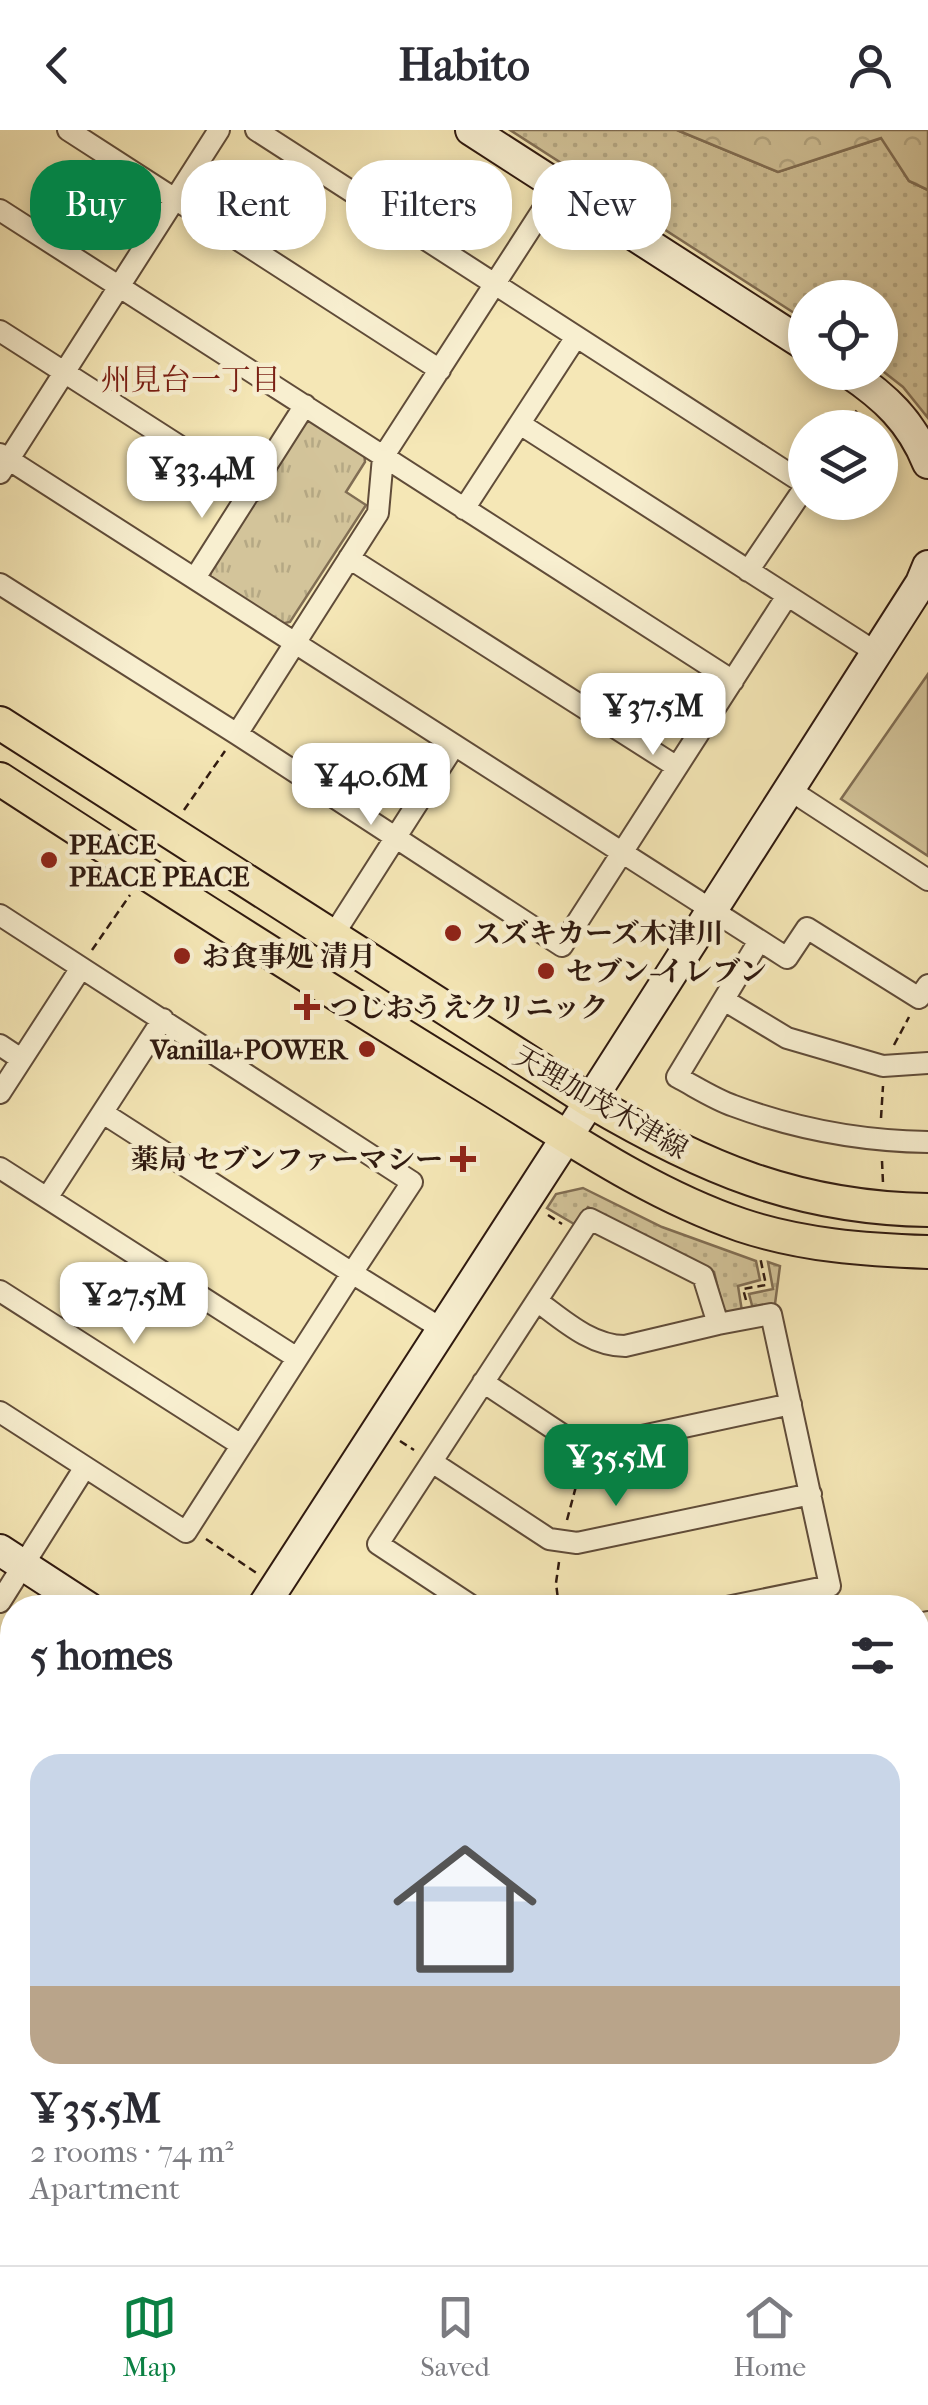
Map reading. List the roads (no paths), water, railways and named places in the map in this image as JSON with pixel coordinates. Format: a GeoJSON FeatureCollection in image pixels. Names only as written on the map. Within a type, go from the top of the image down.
{"type":"FeatureCollection","features":[{"type":"Feature","properties":{"kind":"main road","name":"天理加茂木津線"},"geometry":{"type":"LineString","coordinates":[[0,724],[590,1102],[650,1136],[762,1185],[842,1203],[928,1210]]}},
{"type":"Feature","properties":{"kind":"main road","name":"天理加茂木津線"},"geometry":{"type":"LineString","coordinates":[[0,779],[342,1000],[676,1200],[741,1225],[798,1240],[928,1252]]}},
{"type":"Feature","properties":{"kind":"street"},"geometry":{"type":"LineString","coordinates":[[68,130],[440,370]]}},
{"type":"Feature","properties":{"kind":"street"},"geometry":{"type":"LineString","coordinates":[[219,130],[3,462],[195,578],[787,958],[807,928],[924,991]]}},
{"type":"Feature","properties":{"kind":"street"},"geometry":{"type":"LineString","coordinates":[[256,130],[788,474]]}},
{"type":"Feature","properties":{"kind":"street"},"geometry":{"type":"LineString","coordinates":[[471,130],[532,169]]}},
{"type":"Feature","properties":{"kind":"street"},"geometry":{"type":"LineString","coordinates":[[0,210],[733,681]]}},
{"type":"Feature","properties":{"kind":"street"},"geometry":{"type":"LineString","coordinates":[[237,734],[378,513],[384,457],[532,226]]}},
{"type":"Feature","properties":{"kind":"street"},"geometry":{"type":"LineString","coordinates":[[657,250],[788,334]]}},
{"type":"Feature","properties":{"kind":"street"},"geometry":{"type":"LineString","coordinates":[[0,330],[251,492]]}},
{"type":"Feature","properties":{"kind":"street"},"geometry":{"type":"LineString","coordinates":[[464,509],[576,336]]}},
{"type":"Feature","properties":{"kind":"street"},"geometry":{"type":"LineString","coordinates":[[875,390],[926,451]]}},
{"type":"Feature","properties":{"kind":"street"},"geometry":{"type":"LineString","coordinates":[[195,578],[304,405]]}},
{"type":"Feature","properties":{"kind":"street"},"geometry":{"type":"LineString","coordinates":[[520,424],[877,653]]}},
{"type":"Feature","properties":{"kind":"street"},"geometry":{"type":"LineString","coordinates":[[748,570],[788,510]]}},
{"type":"Feature","properties":{"kind":"street"},"geometry":{"type":"LineString","coordinates":[[349,558],[677,767]]}},
{"type":"Feature","properties":{"kind":"street"},"geometry":{"type":"LineString","coordinates":[[270,1595],[790,790],[928,566]]}},
{"type":"Feature","properties":{"kind":"street"},"geometry":{"type":"LineString","coordinates":[[0,584],[562,946],[788,596]]}},
{"type":"Feature","properties":{"kind":"street"},"geometry":{"type":"LineString","coordinates":[[332,937],[454,746]]}},
{"type":"Feature","properties":{"kind":"street"},"geometry":{"type":"LineString","coordinates":[[790,790],[928,880]]}},
{"type":"Feature","properties":{"kind":"street"},"geometry":{"type":"LineString","coordinates":[[0,915],[412,1182],[186,1532],[0,1412]]}},
{"type":"Feature","properties":{"kind":"street"},"geometry":{"type":"LineString","coordinates":[[760,941],[677,1077],[730,1106],[838,1135],[928,1142]]}},
{"type":"Feature","properties":{"kind":"street"},"geometry":{"type":"LineString","coordinates":[[0,1093],[81,968]]}},
{"type":"Feature","properties":{"kind":"street"},"geometry":{"type":"LineString","coordinates":[[724,1000],[787,1038],[884,1066],[928,1064]]}},
{"type":"Feature","properties":{"kind":"street"},"geometry":{"type":"LineString","coordinates":[[47,1198],[163,1019]]}},
{"type":"Feature","properties":{"kind":"street"},"geometry":{"type":"LineString","coordinates":[[0,1045],[21,1059]]}},
{"type":"Feature","properties":{"kind":"street"},"geometry":{"type":"LineString","coordinates":[[103,1112],[442,1330]]}},
{"type":"Feature","properties":{"kind":"street"},"geometry":{"type":"LineString","coordinates":[[0,1168],[297,1358]]}},
{"type":"Feature","properties":{"kind":"street"},"geometry":{"type":"LineString","coordinates":[[456,1595],[378,1544],[590,1220],[704,1276],[718,1324]]}},
{"type":"Feature","properties":{"kind":"street"},"geometry":{"type":"LineString","coordinates":[[0,1291],[241,1444]]}},
{"type":"Feature","properties":{"kind":"street"},"geometry":{"type":"LineString","coordinates":[[537,1301],[592,1339],[612,1346],[770,1314],[830,1586],[786,1595]]}},
{"type":"Feature","properties":{"kind":"street"},"geometry":{"type":"LineString","coordinates":[[483,1382],[572,1441],[600,1446],[791,1404]]}},
{"type":"Feature","properties":{"kind":"street"},"geometry":{"type":"LineString","coordinates":[[432,1462],[549,1539],[561,1542],[577,1543],[811,1494]]}},
{"type":"Feature","properties":{"kind":"street"},"geometry":{"type":"LineString","coordinates":[[2,1595],[12,1558],[85,1466]]}},
{"type":"Feature","properties":{"kind":"street"},"geometry":{"type":"LineString","coordinates":[[12,1558],[68,1595]]}},
{"type":"Feature","properties":{"kind":"place","name":"PEACE PEACE PEACE"},"geometry":{"type":"Point","coordinates":[49,860]}},
{"type":"Feature","properties":{"kind":"place","name":"スズキカーズ木津川"},"geometry":{"type":"Point","coordinates":[453,933]}},
{"type":"Feature","properties":{"kind":"place","name":"お食事処 清月"},"geometry":{"type":"Point","coordinates":[182,956]}},
{"type":"Feature","properties":{"kind":"place","name":"セブン-イレブン"},"geometry":{"type":"Point","coordinates":[546,971]}},
{"type":"Feature","properties":{"kind":"place","name":"つじおうえクリニック"},"geometry":{"type":"Point","coordinates":[307,1007]}},
{"type":"Feature","properties":{"kind":"place","name":"Vanilla+POWER"},"geometry":{"type":"Point","coordinates":[367,1049]}},
{"type":"Feature","properties":{"kind":"place","name":"薬局 セブンファーマシー"},"geometry":{"type":"Point","coordinates":[463,1159]}},
{"type":"Feature","properties":{"kind":"district","name":"州見台一丁目"},"geometry":{"type":"Point","coordinates":[191,380]}}]}
